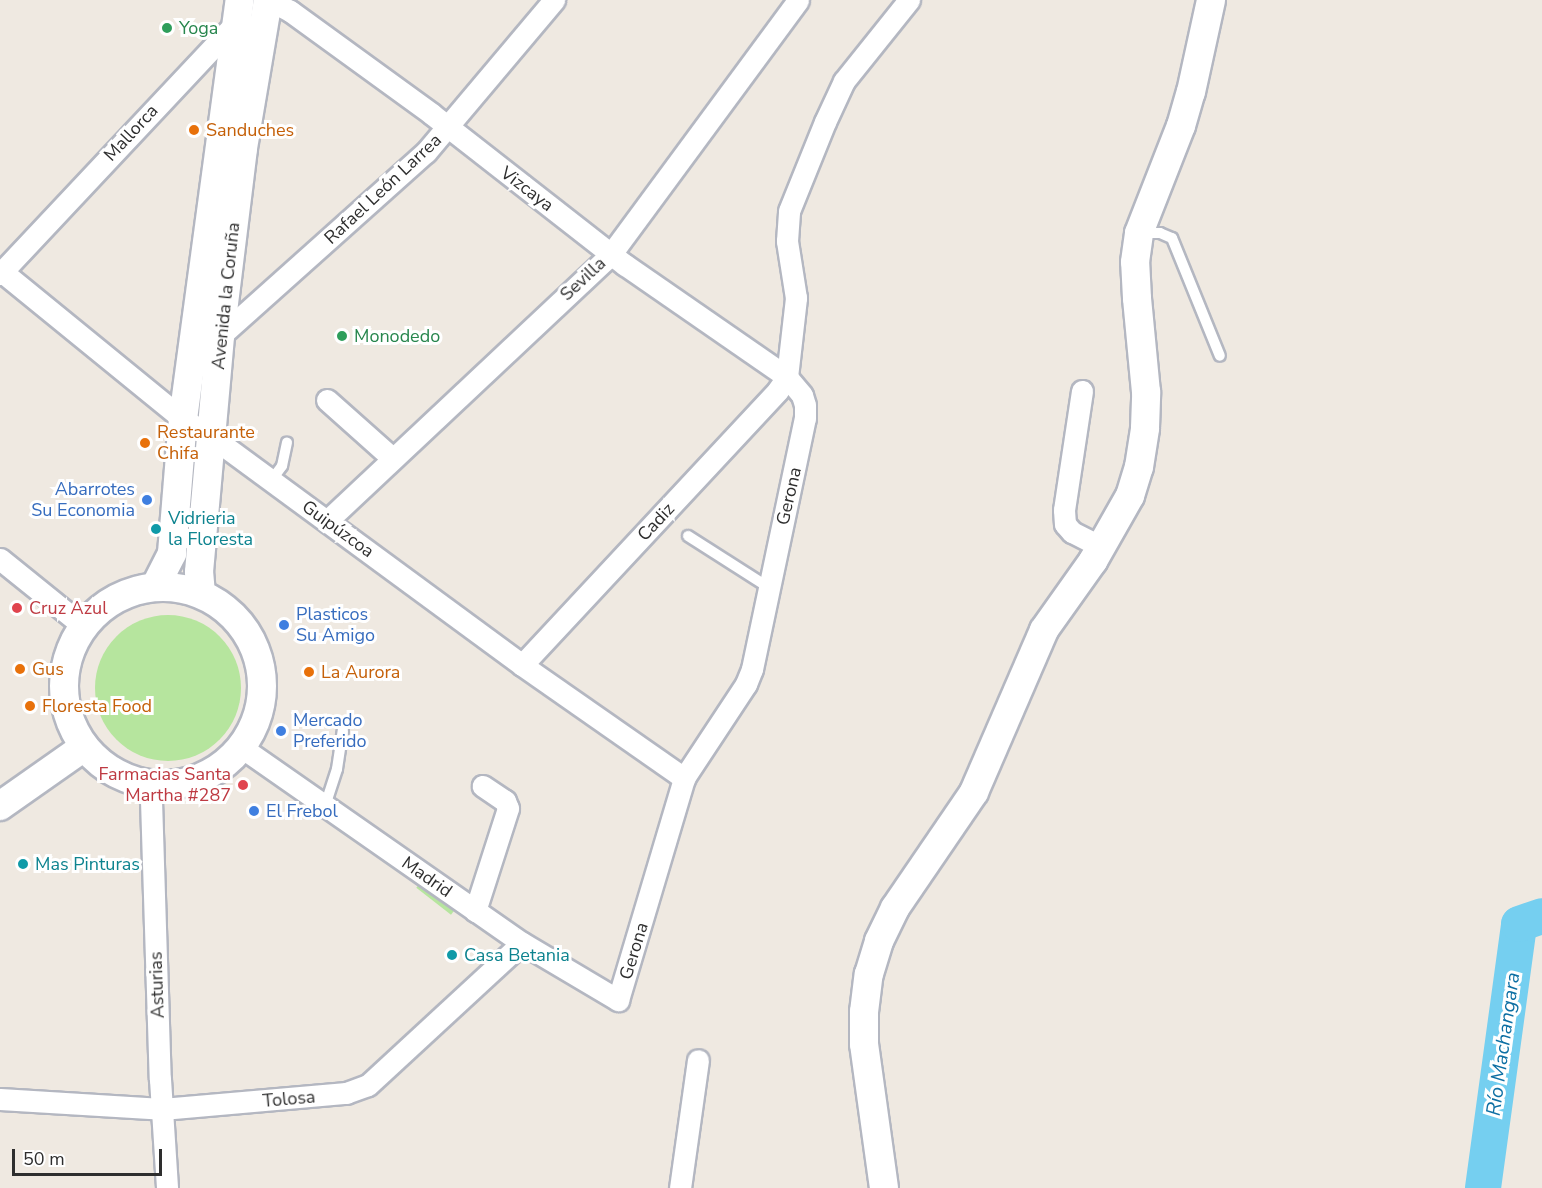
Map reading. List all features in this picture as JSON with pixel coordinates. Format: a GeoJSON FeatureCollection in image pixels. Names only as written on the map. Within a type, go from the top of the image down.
{"type":"FeatureCollection","features":[{"type":"Feature","properties":{"kind":"main road","name":"Avenida la Coruña"},"geometry":{"type":"LineString","coordinates":[[201,594],[199,572],[220,336],[243,148],[268,0]]}},
{"type":"Feature","properties":{"kind":"main road"},"geometry":{"type":"LineString","coordinates":[[884,1188],[864,1044],[864,1012],[869,974],[879,941],[895,908],[974,792],[1044,630],[1102,547],[1130,496],[1139,467],[1145,428],[1145,380],[1135,262],[1139,233],[1191,92],[1211,0]]}},
{"type":"Feature","properties":{"kind":"main road","name":"Avenida la Coruña"},"geometry":{"type":"LineString","coordinates":[[155,587],[172,553],[183,419],[238,10]]}},
{"type":"Feature","properties":{"kind":"main road"},"geometry":{"type":"LineString","coordinates":[[155,587],[181,588],[201,594],[217,603],[239,622],[254,645],[261,670],[260,706],[255,723],[241,747],[215,770],[181,783],[146,783],[121,775],[99,762],[84,747],[67,715],[63,684],[68,654],[83,626],[115,599],[155,587]]}},
{"type":"Feature","properties":{"kind":"main road"},"geometry":{"type":"LineString","coordinates":[[0,806],[84,747]]}},
{"type":"Feature","properties":{"kind":"street","name":"Mallorca"},"geometry":{"type":"LineString","coordinates":[[1,272],[238,10],[268,0]]}},
{"type":"Feature","properties":{"kind":"street","name":"Vizcaya"},"geometry":{"type":"LineString","coordinates":[[268,0],[290,11],[449,127],[611,254],[787,376]]}},
{"type":"Feature","properties":{"kind":"street","name":"Rafael León Larrea"},"geometry":{"type":"LineString","coordinates":[[220,336],[426,152],[554,0]]}},
{"type":"Feature","properties":{"kind":"street","name":"Sevilla"},"geometry":{"type":"LineString","coordinates":[[327,520],[611,254],[798,0]]}},
{"type":"Feature","properties":{"kind":"street"},"geometry":{"type":"LineString","coordinates":[[787,376],[796,298],[787,240],[789,212],[844,81],[909,0]]}},
{"type":"Feature","properties":{"kind":"street","name":"Guipúzcoa"},"geometry":{"type":"LineString","coordinates":[[1,272],[183,419],[212,437],[327,520],[522,665],[684,778]]}},
{"type":"Feature","properties":{"kind":"street","name":"Gerona"},"geometry":{"type":"LineString","coordinates":[[618,1000],[684,778],[746,684],[757,654],[768,587],[805,418],[802,395],[787,376]]}},
{"type":"Feature","properties":{"kind":"street","name":"Cadiz"},"geometry":{"type":"LineString","coordinates":[[522,665],[778,390],[787,376]]}},
{"type":"Feature","properties":{"kind":"street"},"geometry":{"type":"LineString","coordinates":[[1082,391],[1064,510],[1065,524],[1072,532],[1102,547]]}},
{"type":"Feature","properties":{"kind":"street"},"geometry":{"type":"LineString","coordinates":[[327,400],[392,458]]}},
{"type":"Feature","properties":{"kind":"street"},"geometry":{"type":"LineString","coordinates":[[0,559],[83,626]]}},
{"type":"Feature","properties":{"kind":"street","name":"Madrid"},"geometry":{"type":"LineString","coordinates":[[241,747],[522,944],[618,1000]]}},
{"type":"Feature","properties":{"kind":"street","name":"Asturias"},"geometry":{"type":"LineString","coordinates":[[146,783],[152,800],[162,1108],[167,1188]]}},
{"type":"Feature","properties":{"kind":"street"},"geometry":{"type":"LineString","coordinates":[[475,911],[508,808],[505,801],[483,786]]}},
{"type":"Feature","properties":{"kind":"street","name":"Tolosa"},"geometry":{"type":"LineString","coordinates":[[0,1099],[162,1108],[331,1095],[368,1085],[522,944]]}},
{"type":"Feature","properties":{"kind":"street"},"geometry":{"type":"LineString","coordinates":[[680,1188],[698,1060]]}},
{"type":"Feature","properties":{"kind":"lane"},"geometry":{"type":"LineString","coordinates":[[1139,233],[1160,233],[1172,238],[1220,356]]}},
{"type":"Feature","properties":{"kind":"lane"},"geometry":{"type":"LineString","coordinates":[[271,481],[282,466],[287,443]]}},
{"type":"Feature","properties":{"kind":"lane"},"geometry":{"type":"LineString","coordinates":[[688,536],[768,587]]}},
{"type":"Feature","properties":{"kind":"lane"},"geometry":{"type":"LineString","coordinates":[[325,806],[337,769],[343,729]]}},
{"type":"Feature","properties":{"kind":"green space"},"geometry":{"type":"Polygon","coordinates":[[[168,615],[182,616],[196,621],[209,627],[220,636],[229,647],[235,660],[240,674],[240,702],[235,716],[229,729],[220,740],[209,749],[196,755],[182,760],[168,761],[154,760],[140,755],[127,749],[116,740],[107,729],[101,716],[96,702],[95,688],[96,674],[101,660],[107,647],[116,636],[127,627],[140,621],[154,616],[168,615]]]}},
{"type":"Feature","properties":{"kind":"green space"},"geometry":{"type":"Polygon","coordinates":[[[420,883],[455,910],[451,915],[416,888],[420,883]]]}},
{"type":"Feature","properties":{"kind":"waterway","name":"Río Machangara"},"geometry":{"type":"LineString","coordinates":[[1483,1188],[1519,924],[1542,916]]}},
{"type":"Feature","properties":{"kind":"place","name":"Yoga"},"geometry":{"type":"Point","coordinates":[167,28]}},
{"type":"Feature","properties":{"kind":"place","name":"Sanduches"},"geometry":{"type":"Point","coordinates":[194,130]}},
{"type":"Feature","properties":{"kind":"place","name":"Monodedo"},"geometry":{"type":"Point","coordinates":[342,336]}},
{"type":"Feature","properties":{"kind":"place","name":"Restaurante Chifa"},"geometry":{"type":"Point","coordinates":[145,443]}},
{"type":"Feature","properties":{"kind":"place","name":"Abarrotes Su Economia"},"geometry":{"type":"Point","coordinates":[147,500]}},
{"type":"Feature","properties":{"kind":"place","name":"Vidrieria la Floresta"},"geometry":{"type":"Point","coordinates":[156,529]}},
{"type":"Feature","properties":{"kind":"place","name":"Cruz Azul"},"geometry":{"type":"Point","coordinates":[17,608]}},
{"type":"Feature","properties":{"kind":"place","name":"Plasticos Su Amigo"},"geometry":{"type":"Point","coordinates":[284,625]}},
{"type":"Feature","properties":{"kind":"place","name":"Gus"},"geometry":{"type":"Point","coordinates":[20,669]}},
{"type":"Feature","properties":{"kind":"place","name":"La Aurora"},"geometry":{"type":"Point","coordinates":[309,672]}},
{"type":"Feature","properties":{"kind":"place","name":"Floresta Food"},"geometry":{"type":"Point","coordinates":[30,706]}},
{"type":"Feature","properties":{"kind":"place","name":"Mercado Preferido"},"geometry":{"type":"Point","coordinates":[281,731]}},
{"type":"Feature","properties":{"kind":"place","name":"Farmacias Santa Martha #287"},"geometry":{"type":"Point","coordinates":[243,785]}},
{"type":"Feature","properties":{"kind":"place","name":"El Frebol"},"geometry":{"type":"Point","coordinates":[254,811]}},
{"type":"Feature","properties":{"kind":"place","name":"Mas Pinturas"},"geometry":{"type":"Point","coordinates":[23,864]}},
{"type":"Feature","properties":{"kind":"place","name":"Casa Betania"},"geometry":{"type":"Point","coordinates":[452,955]}}]}
